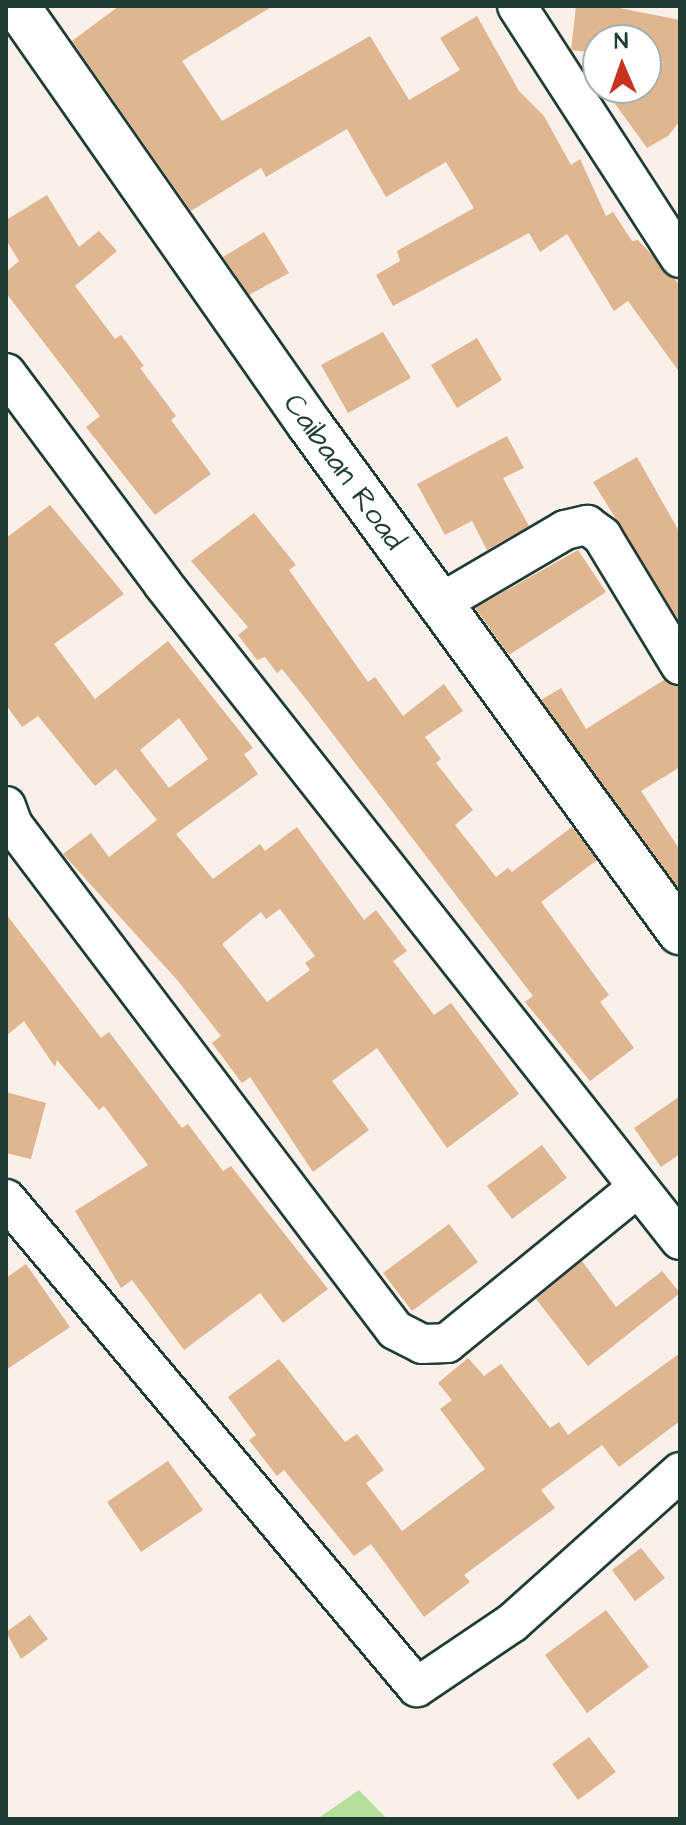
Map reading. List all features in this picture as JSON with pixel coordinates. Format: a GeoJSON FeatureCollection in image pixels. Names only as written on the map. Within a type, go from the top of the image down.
{"type":"FeatureCollection","features":[{"type":"Feature","properties":{"kind":"street","name":"Caibaan Road"},"geometry":{"type":"LineString","coordinates":[[17,6],[439,604],[680,932]]}},
{"type":"Feature","properties":{"kind":"street"},"geometry":{"type":"LineString","coordinates":[[517,6],[667,217],[680,258]]}},
{"type":"Feature","properties":{"kind":"street"},"geometry":{"type":"LineString","coordinates":[[6,373],[163,584],[636,1189],[680,1240]]}},
{"type":"Feature","properties":{"kind":"street"},"geometry":{"type":"LineString","coordinates":[[439,604],[565,530],[587,525],[602,536],[680,665]]}},
{"type":"Feature","properties":{"kind":"street"},"geometry":{"type":"LineString","coordinates":[[8,820],[395,1330],[422,1344],[447,1343],[636,1189]]}},
{"type":"Feature","properties":{"kind":"street"},"geometry":{"type":"LineString","coordinates":[[6,1199],[417,1687],[512,1623],[680,1472]]}},
{"type":"Feature","properties":{"kind":"green space"},"geometry":{"type":"Polygon","coordinates":[[[359,1790],[387,1819],[317,1819],[359,1790]]]}},
{"type":"Feature","properties":{"kind":"building"},"geometry":{"type":"Polygon","coordinates":[[[119,6],[273,6],[182,61],[222,121],[370,36],[409,100],[460,70],[440,38],[477,16],[519,91],[544,116],[571,165],[580,159],[606,216],[613,212],[632,241],[638,240],[680,285],[680,373],[628,301],[614,311],[567,234],[540,252],[529,233],[393,306],[376,275],[400,261],[397,251],[474,208],[446,162],[386,197],[347,129],[266,177],[261,168],[191,211],[72,41],[119,6]]]}},
{"type":"Feature","properties":{"kind":"building"},"geometry":{"type":"Polygon","coordinates":[[[576,6],[609,6],[680,20],[680,121],[668,136],[647,148],[615,104],[662,104],[662,24],[582,24],[582,51],[571,50],[576,6]]]}},
{"type":"Feature","properties":{"kind":"building"},"geometry":{"type":"Polygon","coordinates":[[[47,195],[79,247],[99,231],[117,251],[75,286],[115,339],[121,335],[144,366],[140,368],[176,416],[171,420],[211,474],[155,515],[86,427],[100,416],[6,293],[6,272],[19,261],[6,240],[6,220],[47,195]]]}},
{"type":"Feature","properties":{"kind":"building"},"geometry":{"type":"Polygon","coordinates":[[[264,232],[289,273],[249,295],[223,257],[264,232]]]}},
{"type":"Feature","properties":{"kind":"building"},"geometry":{"type":"Polygon","coordinates":[[[383,332],[411,378],[348,413],[321,365],[383,332]]]}},
{"type":"Feature","properties":{"kind":"building"},"geometry":{"type":"Polygon","coordinates":[[[477,338],[502,380],[457,408],[431,365],[477,338]]]}},
{"type":"Feature","properties":{"kind":"building"},"geometry":{"type":"Polygon","coordinates":[[[507,436],[524,468],[503,478],[529,526],[487,550],[472,521],[445,535],[417,484],[507,436]]]}},
{"type":"Feature","properties":{"kind":"building"},"geometry":{"type":"Polygon","coordinates":[[[637,457],[680,533],[680,622],[593,482],[637,457]]]}},
{"type":"Feature","properties":{"kind":"building"},"geometry":{"type":"Polygon","coordinates":[[[50,505],[124,594],[54,644],[95,699],[168,641],[253,748],[244,754],[258,774],[176,834],[213,879],[260,844],[265,851],[297,827],[364,920],[376,910],[407,951],[393,961],[434,1015],[451,1003],[519,1094],[447,1148],[377,1048],[332,1081],[369,1130],[313,1172],[250,1077],[242,1083],[212,1043],[221,1036],[178,981],[63,854],[91,833],[109,857],[157,820],[116,769],[95,786],[38,716],[22,727],[6,705],[6,538],[50,505]],[[179,718],[140,750],[169,788],[208,759],[179,718]],[[280,909],[266,919],[261,912],[222,944],[267,1002],[310,970],[305,963],[315,956],[280,909]]]}},
{"type":"Feature","properties":{"kind":"building"},"geometry":{"type":"Polygon","coordinates":[[[254,513],[296,565],[289,570],[368,682],[375,677],[403,716],[444,684],[463,711],[425,737],[441,759],[436,763],[473,810],[455,825],[496,877],[508,868],[512,872],[572,827],[597,860],[541,902],[609,995],[600,1002],[634,1048],[590,1081],[525,1002],[533,996],[313,708],[282,669],[277,673],[265,657],[257,660],[238,635],[248,627],[191,561],[254,513]]]}},
{"type":"Feature","properties":{"kind":"building"},"geometry":{"type":"Polygon","coordinates":[[[578,550],[606,592],[509,655],[475,608],[578,550]]]}},
{"type":"Feature","properties":{"kind":"building"},"geometry":{"type":"Polygon","coordinates":[[[664,680],[680,687],[680,767],[641,791],[680,850],[680,890],[541,700],[561,688],[586,729],[664,680]]]}},
{"type":"Feature","properties":{"kind":"building"},"geometry":{"type":"Polygon","coordinates":[[[6,914],[101,1038],[109,1032],[182,1128],[188,1124],[223,1171],[231,1166],[328,1289],[283,1323],[260,1293],[184,1350],[132,1280],[121,1288],[75,1211],[148,1165],[104,1106],[99,1110],[57,1060],[55,1067],[24,1021],[6,1036],[6,914]]]}},
{"type":"Feature","properties":{"kind":"building"},"geometry":{"type":"Polygon","coordinates":[[[6,1092],[46,1103],[31,1159],[6,1153],[6,1092]]]}},
{"type":"Feature","properties":{"kind":"building"},"geometry":{"type":"Polygon","coordinates":[[[680,1096],[680,1154],[661,1167],[634,1128],[680,1096]]]}},
{"type":"Feature","properties":{"kind":"building"},"geometry":{"type":"Polygon","coordinates":[[[542,1145],[567,1178],[512,1219],[487,1186],[542,1145]]]}},
{"type":"Feature","properties":{"kind":"building"},"geometry":{"type":"Polygon","coordinates":[[[449,1224],[478,1262],[412,1311],[383,1273],[449,1224]]]}},
{"type":"Feature","properties":{"kind":"building"},"geometry":{"type":"Polygon","coordinates":[[[582,1261],[616,1307],[662,1271],[680,1293],[588,1366],[536,1299],[582,1261]]]}},
{"type":"Feature","properties":{"kind":"building"},"geometry":{"type":"Polygon","coordinates":[[[26,1264],[70,1327],[6,1370],[6,1278],[26,1264]]]}},
{"type":"Feature","properties":{"kind":"building"},"geometry":{"type":"Polygon","coordinates":[[[680,1353],[680,1421],[619,1467],[602,1445],[541,1490],[555,1508],[464,1575],[470,1582],[424,1617],[371,1544],[354,1556],[284,1470],[277,1476],[249,1440],[256,1435],[228,1397],[279,1359],[345,1442],[357,1434],[384,1470],[366,1483],[402,1531],[485,1469],[440,1409],[452,1400],[438,1383],[468,1358],[484,1376],[501,1364],[550,1428],[559,1422],[568,1435],[680,1353]]]}},
{"type":"Feature","properties":{"kind":"building"},"geometry":{"type":"Polygon","coordinates":[[[168,1461],[203,1510],[141,1552],[107,1502],[168,1461]]]}},
{"type":"Feature","properties":{"kind":"building"},"geometry":{"type":"Polygon","coordinates":[[[641,1548],[665,1578],[635,1601],[612,1570],[641,1548]]]}},
{"type":"Feature","properties":{"kind":"building"},"geometry":{"type":"Polygon","coordinates":[[[606,1610],[649,1667],[587,1713],[545,1655],[606,1610]]]}},
{"type":"Feature","properties":{"kind":"building"},"geometry":{"type":"Polygon","coordinates":[[[30,1615],[48,1639],[21,1659],[6,1632],[30,1615]]]}},
{"type":"Feature","properties":{"kind":"building"},"geometry":{"type":"Polygon","coordinates":[[[589,1737],[616,1772],[578,1800],[552,1764],[589,1737]]]}}]}
